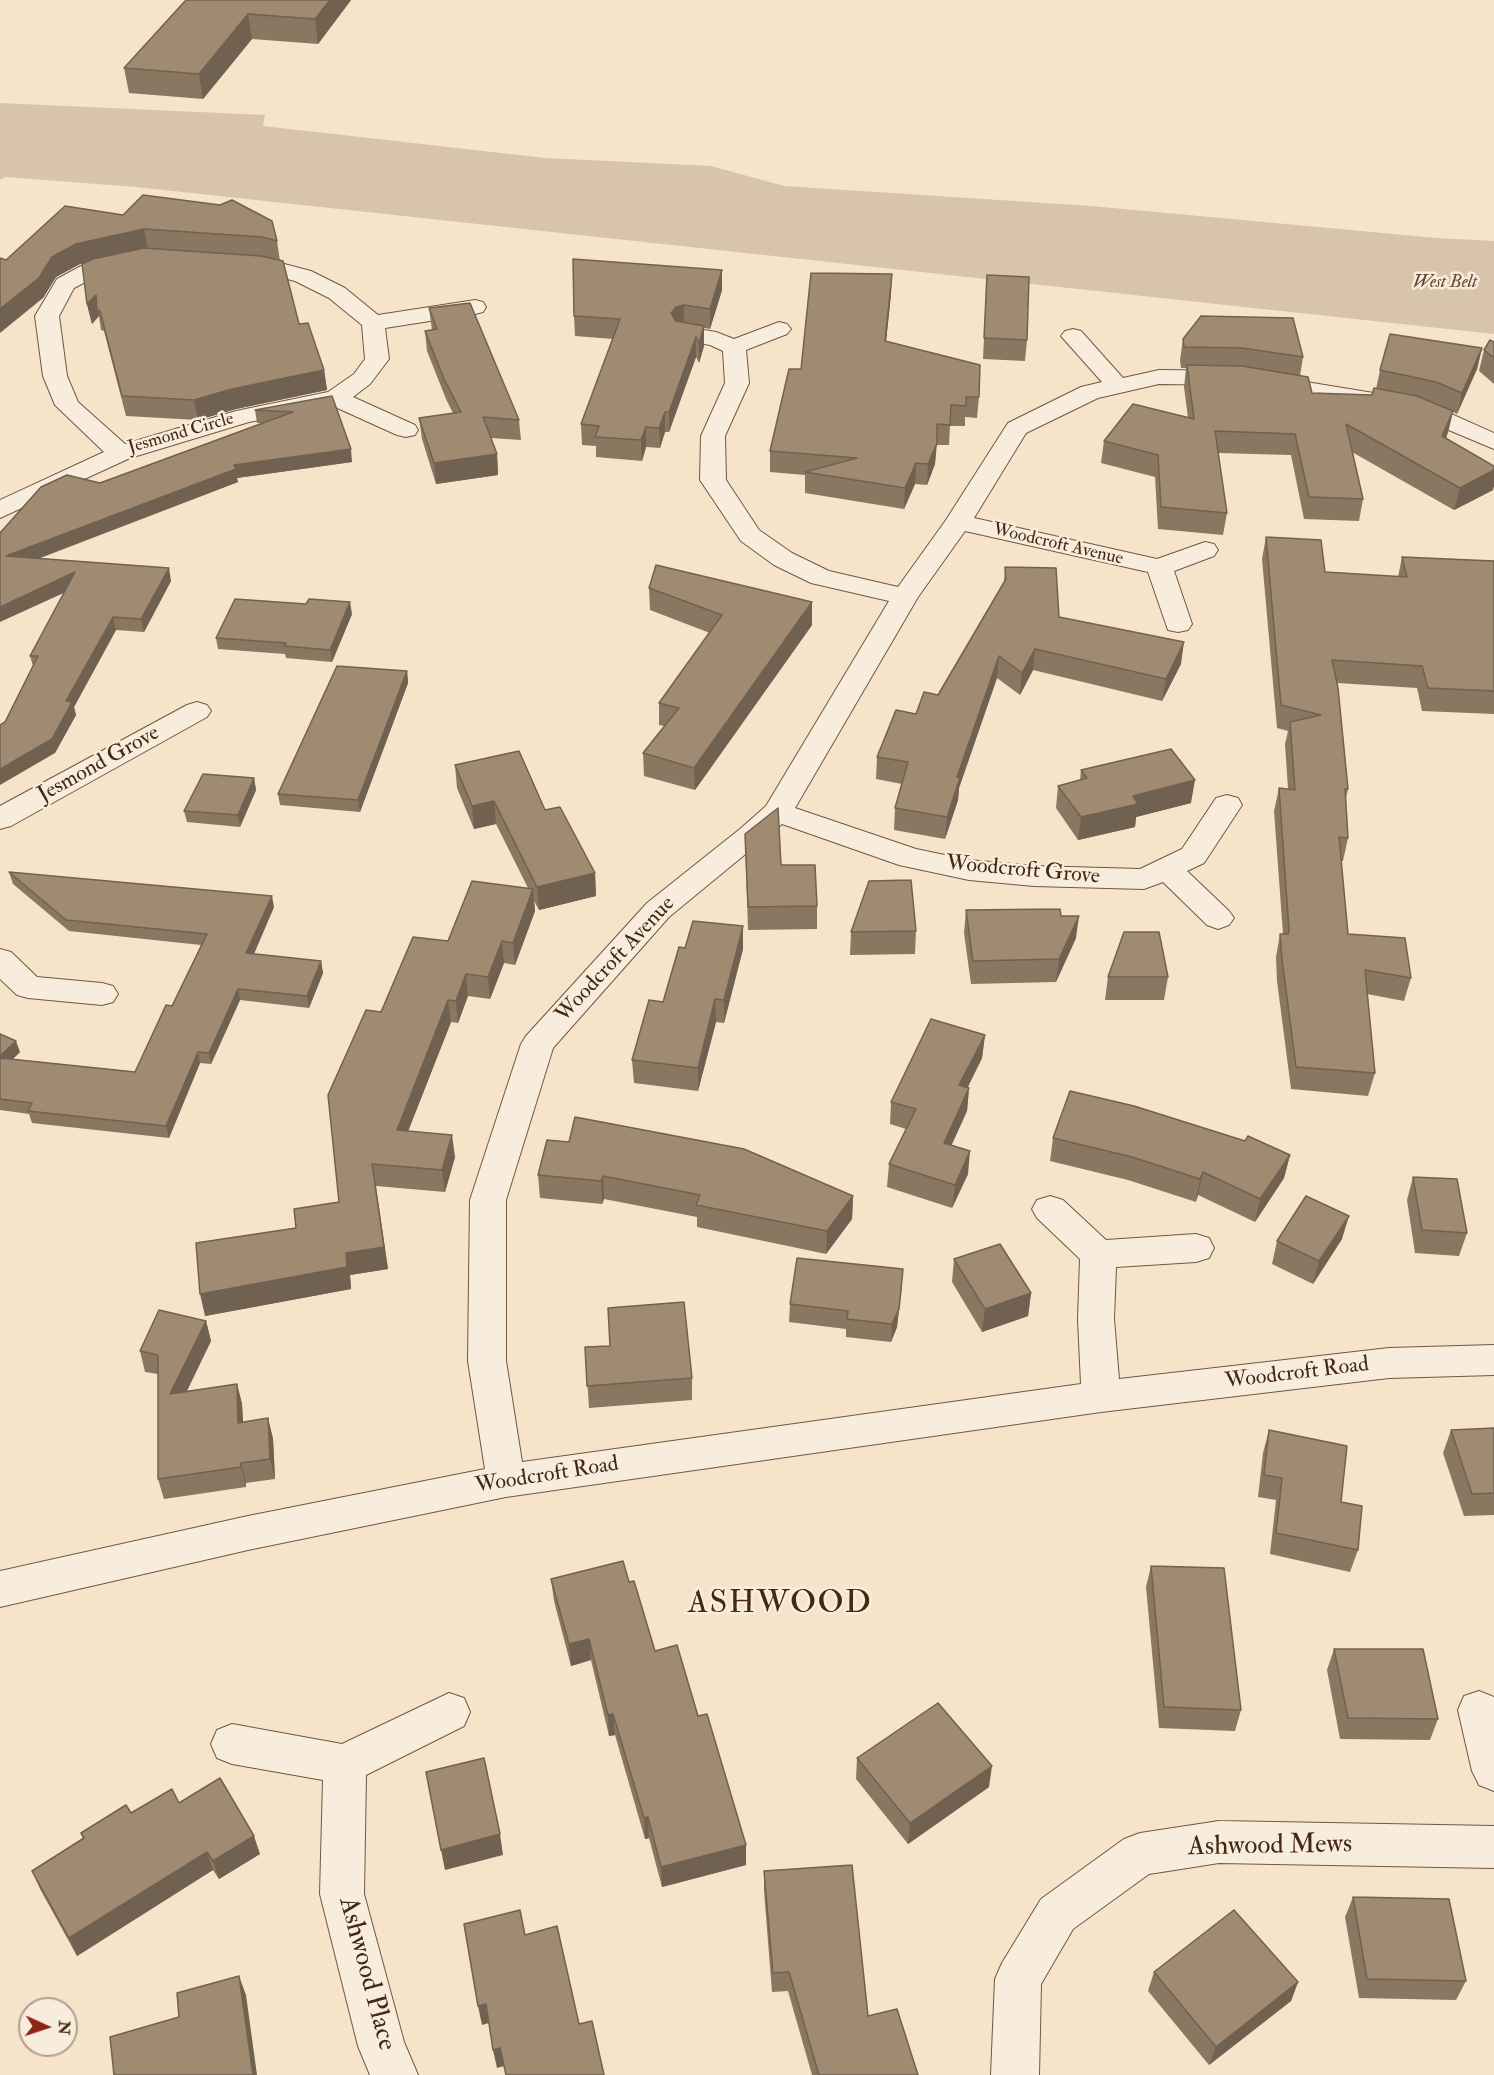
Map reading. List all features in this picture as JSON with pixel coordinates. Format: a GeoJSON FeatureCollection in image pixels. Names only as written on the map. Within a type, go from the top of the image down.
{"type":"FeatureCollection","features":[{"type":"Feature","properties":{"kind":"street","name":"Jesmond Circle"},"geometry":{"type":"LineString","coordinates":[[148,258],[89,271],[65,284],[47,316],[55,376],[67,405],[121,453],[245,416],[336,398],[362,379],[377,359],[373,323]]}},
{"type":"Feature","properties":{"kind":"street"},"geometry":{"type":"LineString","coordinates":[[222,262],[265,266],[303,276],[337,294],[373,323],[475,307]]}},
{"type":"Feature","properties":{"kind":"street"},"geometry":{"type":"LineString","coordinates":[[686,334],[716,339],[734,347],[779,329]]}},
{"type":"Feature","properties":{"kind":"street"},"geometry":{"type":"LineString","coordinates":[[1073,336],[1118,386]]}},
{"type":"Feature","properties":{"kind":"street"},"geometry":{"type":"LineString","coordinates":[[734,347],[736,383],[713,436],[713,480],[728,503],[750,535],[783,559],[820,577],[905,597]]}},
{"type":"Feature","properties":{"kind":"street","name":"Woodcroft Avenue"},"geometry":{"type":"LineString","coordinates":[[506,1481],[487,1361],[488,1200],[538,1044],[658,910],[752,836],[777,812],[905,597],[958,522],[1017,428],[1090,392],[1159,377],[1239,378],[1324,390],[1422,410],[1494,442]]}},
{"type":"Feature","properties":{"kind":"street"},"geometry":{"type":"LineString","coordinates":[[336,398],[406,430]]}},
{"type":"Feature","properties":{"kind":"street"},"geometry":{"type":"LineString","coordinates":[[0,510],[121,453]]}},
{"type":"Feature","properties":{"kind":"street","name":"Woodcroft Avenue"},"geometry":{"type":"LineString","coordinates":[[958,522],[1159,567]]}},
{"type":"Feature","properties":{"kind":"street"},"geometry":{"type":"LineString","coordinates":[[1178,624],[1159,567],[1205,550]]}},
{"type":"Feature","properties":{"kind":"street","name":"Jesmond Grove"},"geometry":{"type":"LineString","coordinates":[[0,819],[197,711]]}},
{"type":"Feature","properties":{"kind":"street","name":"Woodcroft Grove"},"geometry":{"type":"LineString","coordinates":[[777,812],[910,858],[969,870],[1034,876],[1144,879],[1193,856],[1227,805]]}},
{"type":"Feature","properties":{"kind":"street"},"geometry":{"type":"LineString","coordinates":[[1167,869],[1218,918]]}},
{"type":"Feature","properties":{"kind":"street"},"geometry":{"type":"LineString","coordinates":[[0,960],[28,987],[102,994]]}},
{"type":"Feature","properties":{"kind":"street"},"geometry":{"type":"LineString","coordinates":[[1050,1209],[1098,1254],[1196,1248]]}},
{"type":"Feature","properties":{"kind":"street"},"geometry":{"type":"LineString","coordinates":[[1098,1254],[1096,1319],[1101,1397]]}},
{"type":"Feature","properties":{"kind":"street","name":"Woodcroft Road"},"geometry":{"type":"LineString","coordinates":[[0,1589],[248,1533],[506,1481],[1101,1397],[1389,1363],[1494,1360]]}},
{"type":"Feature","properties":{"kind":"street"},"geometry":{"type":"LineString","coordinates":[[1479,1710],[1494,1770]]}},
{"type":"Feature","properties":{"kind":"street"},"geometry":{"type":"LineString","coordinates":[[232,1744],[345,1764],[449,1712]]}},
{"type":"Feature","properties":{"kind":"street","name":"Ashwood Place"},"geometry":{"type":"LineString","coordinates":[[345,1764],[342,1894],[381,2046],[394,2075]]}},
{"type":"Feature","properties":{"kind":"street","name":"Ashwood Mews"},"geometry":{"type":"LineString","coordinates":[[1014,2075],[1018,1979],[1057,1914],[1140,1854],[1219,1842],[1494,1847]]}},
{"type":"Feature","properties":{"kind":"green space","name":"West Belt"},"geometry":{"type":"Polygon","coordinates":[[[0,103],[265,115],[263,126],[545,158],[711,166],[784,186],[1091,206],[1437,238],[1494,241],[1494,334],[136,187],[5,177],[0,180],[0,103]]]}},
{"type":"Feature","properties":{"kind":"building"},"geometry":{"type":"Polygon","coordinates":[[[186,0],[330,0],[315,19],[248,14],[199,74],[124,68],[186,0]]]}},
{"type":"Feature","properties":{"kind":"building"},"geometry":{"type":"Polygon","coordinates":[[[143,195],[220,205],[232,200],[272,221],[277,241],[262,237],[144,229],[76,244],[52,257],[39,278],[0,309],[0,258],[6,260],[65,206],[123,215],[143,195]]]}},
{"type":"Feature","properties":{"kind":"building"},"geometry":{"type":"Polygon","coordinates":[[[144,248],[261,256],[283,261],[299,324],[308,323],[324,370],[232,389],[194,400],[122,396],[100,311],[97,310],[96,295],[87,304],[82,264],[93,259],[144,248]]]}},
{"type":"Feature","properties":{"kind":"building"},"geometry":{"type":"Polygon","coordinates":[[[573,259],[722,270],[710,309],[684,305],[676,307],[671,313],[676,321],[704,326],[699,343],[696,337],[669,412],[665,412],[659,428],[646,427],[641,440],[595,437],[599,426],[581,424],[620,319],[574,316],[573,259]]]}},
{"type":"Feature","properties":{"kind":"building"},"geometry":{"type":"Polygon","coordinates":[[[811,273],[892,274],[885,341],[980,365],[979,397],[966,397],[966,406],[951,405],[950,425],[937,424],[937,443],[928,464],[916,463],[905,488],[805,472],[857,458],[770,451],[789,369],[801,369],[811,273]]]}},
{"type":"Feature","properties":{"kind":"building"},"geometry":{"type":"Polygon","coordinates":[[[987,275],[1029,277],[1027,340],[984,338],[987,275]]]}},
{"type":"Feature","properties":{"kind":"building"},"geometry":{"type":"Polygon","coordinates":[[[470,303],[519,420],[483,417],[497,454],[434,463],[419,418],[461,412],[444,379],[425,331],[437,329],[429,308],[470,303]]]}},
{"type":"Feature","properties":{"kind":"building"},"geometry":{"type":"Polygon","coordinates":[[[1201,316],[1293,318],[1303,357],[1242,348],[1184,347],[1183,339],[1201,316]]]}},
{"type":"Feature","properties":{"kind":"building"},"geometry":{"type":"Polygon","coordinates":[[[1390,334],[1482,348],[1462,393],[1436,382],[1380,370],[1390,334]]]}},
{"type":"Feature","properties":{"kind":"building"},"geometry":{"type":"Polygon","coordinates":[[[1490,340],[1494,342],[1494,358],[1484,350],[1490,340]]]}},
{"type":"Feature","properties":{"kind":"building"},"geometry":{"type":"Polygon","coordinates":[[[1187,365],[1242,366],[1308,377],[1312,393],[1372,395],[1374,388],[1417,396],[1453,411],[1442,436],[1494,466],[1494,470],[1460,488],[1346,424],[1363,499],[1309,497],[1295,434],[1215,431],[1227,513],[1161,507],[1158,455],[1104,441],[1133,404],[1194,419],[1187,365]]]}},
{"type":"Feature","properties":{"kind":"building"},"geometry":{"type":"Polygon","coordinates":[[[332,396],[351,449],[234,465],[236,469],[6,556],[169,568],[141,619],[113,617],[66,701],[72,702],[52,739],[0,769],[0,725],[5,722],[38,656],[30,656],[75,572],[0,607],[0,533],[41,487],[67,475],[100,483],[293,412],[255,410],[332,396]]]}},
{"type":"Feature","properties":{"kind":"building"},"geometry":{"type":"Polygon","coordinates":[[[1266,537],[1321,540],[1325,572],[1407,577],[1402,557],[1494,561],[1494,691],[1428,688],[1422,666],[1332,660],[1338,688],[1348,789],[1345,789],[1348,838],[1339,837],[1348,934],[1405,938],[1411,978],[1365,970],[1375,1073],[1296,1067],[1280,934],[1288,934],[1289,930],[1279,788],[1295,790],[1290,722],[1321,715],[1281,705],[1266,537]]]}},
{"type":"Feature","properties":{"kind":"building"},"geometry":{"type":"Polygon","coordinates":[[[656,565],[812,602],[694,768],[643,753],[679,708],[659,703],[722,615],[649,588],[656,565]]]}},
{"type":"Feature","properties":{"kind":"building"},"geometry":{"type":"Polygon","coordinates":[[[1005,567],[1056,568],[1059,617],[1184,642],[1166,679],[1035,649],[1022,673],[999,656],[957,777],[960,778],[947,817],[895,808],[908,762],[877,757],[896,710],[916,714],[924,692],[938,695],[1006,579],[1005,567]]]}},
{"type":"Feature","properties":{"kind":"building"},"geometry":{"type":"Polygon","coordinates":[[[235,599],[306,604],[309,599],[350,602],[330,650],[284,646],[286,643],[216,638],[235,599]]]}},
{"type":"Feature","properties":{"kind":"building"},"geometry":{"type":"Polygon","coordinates":[[[337,666],[407,671],[358,800],[278,794],[337,666]]]}},
{"type":"Feature","properties":{"kind":"building"},"geometry":{"type":"Polygon","coordinates":[[[1171,749],[1195,780],[1133,796],[1138,804],[1081,817],[1058,786],[1087,778],[1081,770],[1171,749]]]}},
{"type":"Feature","properties":{"kind":"building"},"geometry":{"type":"Polygon","coordinates":[[[519,751],[545,810],[560,807],[595,873],[537,887],[494,801],[472,806],[455,765],[519,751]]]}},
{"type":"Feature","properties":{"kind":"building"},"geometry":{"type":"Polygon","coordinates":[[[203,774],[254,778],[238,815],[184,811],[203,774]]]}},
{"type":"Feature","properties":{"kind":"building"},"geometry":{"type":"Polygon","coordinates":[[[778,808],[781,865],[815,865],[817,906],[748,907],[745,834],[778,808]]]}},
{"type":"Feature","properties":{"kind":"building"},"geometry":{"type":"Polygon","coordinates":[[[9,872],[272,896],[246,953],[321,961],[307,996],[238,989],[209,1053],[198,1052],[166,1126],[28,1111],[32,1103],[0,1099],[0,1058],[135,1072],[166,1005],[172,1006],[207,934],[66,920],[9,872]]]}},
{"type":"Feature","properties":{"kind":"building"},"geometry":{"type":"Polygon","coordinates":[[[911,880],[916,931],[851,932],[869,881],[911,880]]]}},
{"type":"Feature","properties":{"kind":"building"},"geometry":{"type":"Polygon","coordinates":[[[472,881],[533,889],[513,943],[502,941],[488,977],[466,974],[456,1001],[448,1000],[397,1130],[452,1135],[442,1170],[372,1164],[384,1247],[346,1253],[347,1267],[200,1294],[196,1243],[296,1228],[294,1209],[339,1202],[328,1095],[366,1010],[381,1012],[413,937],[448,941],[472,881]]]}},
{"type":"Feature","properties":{"kind":"building"},"geometry":{"type":"Polygon","coordinates":[[[1060,909],[1061,916],[1079,916],[1059,959],[973,961],[966,910],[1060,909]]]}},
{"type":"Feature","properties":{"kind":"building"},"geometry":{"type":"Polygon","coordinates":[[[693,921],[743,926],[724,1000],[715,999],[698,1068],[632,1060],[649,1000],[663,1002],[679,947],[685,948],[693,921]]]}},
{"type":"Feature","properties":{"kind":"building"},"geometry":{"type":"Polygon","coordinates":[[[1124,932],[1159,932],[1168,977],[1108,977],[1124,932]]]}},
{"type":"Feature","properties":{"kind":"building"},"geometry":{"type":"Polygon","coordinates":[[[931,1019],[985,1035],[959,1085],[969,1088],[944,1143],[970,1151],[955,1185],[889,1164],[916,1109],[891,1102],[931,1019]]]}},
{"type":"Feature","properties":{"kind":"building"},"geometry":{"type":"Polygon","coordinates":[[[0,1034],[16,1041],[0,1056],[0,1034]]]}},
{"type":"Feature","properties":{"kind":"building"},"geometry":{"type":"Polygon","coordinates":[[[1070,1091],[1134,1106],[1245,1141],[1248,1136],[1290,1155],[1260,1199],[1203,1172],[1200,1179],[1132,1157],[1053,1138],[1070,1091]]]}},
{"type":"Feature","properties":{"kind":"building"},"geometry":{"type":"Polygon","coordinates":[[[575,1117],[744,1149],[853,1196],[827,1231],[696,1205],[700,1195],[603,1176],[601,1181],[538,1175],[547,1140],[569,1142],[575,1117]]]}},
{"type":"Feature","properties":{"kind":"building"},"geometry":{"type":"Polygon","coordinates":[[[1413,1177],[1457,1179],[1467,1233],[1422,1230],[1413,1177]]]}},
{"type":"Feature","properties":{"kind":"building"},"geometry":{"type":"Polygon","coordinates":[[[1306,1196],[1349,1216],[1319,1261],[1277,1241],[1306,1196]]]}},
{"type":"Feature","properties":{"kind":"building"},"geometry":{"type":"Polygon","coordinates":[[[1000,1244],[1031,1293],[985,1309],[954,1259],[1000,1244]]]}},
{"type":"Feature","properties":{"kind":"building"},"geometry":{"type":"Polygon","coordinates":[[[797,1258],[903,1269],[899,1309],[892,1324],[847,1319],[848,1311],[790,1304],[797,1258]]]}},
{"type":"Feature","properties":{"kind":"building"},"geometry":{"type":"Polygon","coordinates":[[[684,1302],[692,1378],[587,1386],[585,1347],[610,1346],[608,1308],[684,1302]]]}},
{"type":"Feature","properties":{"kind":"building"},"geometry":{"type":"Polygon","coordinates":[[[159,1310],[206,1321],[170,1394],[237,1384],[238,1423],[268,1418],[270,1459],[241,1463],[241,1467],[158,1479],[158,1355],[140,1351],[159,1310]]]}},
{"type":"Feature","properties":{"kind":"building"},"geometry":{"type":"Polygon","coordinates":[[[1494,1428],[1494,1493],[1472,1494],[1451,1430],[1494,1428]]]}},
{"type":"Feature","properties":{"kind":"building"},"geometry":{"type":"Polygon","coordinates":[[[1269,1430],[1347,1446],[1341,1502],[1362,1506],[1358,1550],[1276,1533],[1282,1478],[1264,1475],[1269,1430]]]}},
{"type":"Feature","properties":{"kind":"building"},"geometry":{"type":"Polygon","coordinates":[[[623,1561],[629,1582],[634,1581],[655,1651],[677,1645],[698,1716],[707,1714],[746,1845],[661,1867],[648,1817],[644,1818],[613,1714],[608,1715],[589,1639],[569,1644],[551,1579],[623,1561]]]}},
{"type":"Feature","properties":{"kind":"building"},"geometry":{"type":"Polygon","coordinates":[[[1151,1566],[1224,1568],[1241,1710],[1164,1707],[1151,1566]]]}},
{"type":"Feature","properties":{"kind":"building"},"geometry":{"type":"Polygon","coordinates":[[[1334,1649],[1423,1649],[1438,1719],[1348,1718],[1334,1649]]]}},
{"type":"Feature","properties":{"kind":"building"},"geometry":{"type":"Polygon","coordinates":[[[938,1703],[992,1766],[910,1823],[857,1758],[938,1703]]]}},
{"type":"Feature","properties":{"kind":"building"},"geometry":{"type":"Polygon","coordinates":[[[484,1758],[500,1834],[441,1850],[426,1772],[484,1758]]]}},
{"type":"Feature","properties":{"kind":"building"},"geometry":{"type":"Polygon","coordinates":[[[220,1778],[254,1836],[213,1861],[207,1852],[69,1938],[32,1871],[84,1838],[81,1833],[126,1805],[131,1813],[172,1789],[179,1803],[220,1778]]]}},
{"type":"Feature","properties":{"kind":"building"},"geometry":{"type":"Polygon","coordinates":[[[852,1865],[868,2016],[897,2009],[918,2075],[819,2075],[789,1972],[773,1973],[764,1871],[852,1865]]]}},
{"type":"Feature","properties":{"kind":"building"},"geometry":{"type":"Polygon","coordinates":[[[1353,1897],[1449,1899],[1466,1981],[1367,1979],[1353,1897]]]}},
{"type":"Feature","properties":{"kind":"building"},"geometry":{"type":"Polygon","coordinates":[[[520,1910],[525,1935],[557,1926],[579,2024],[592,2021],[604,2075],[506,2075],[500,2048],[493,2050],[486,2004],[478,2006],[464,1924],[520,1910]]]}},
{"type":"Feature","properties":{"kind":"building"},"geometry":{"type":"Polygon","coordinates":[[[1234,1910],[1298,1982],[1216,2047],[1154,1972],[1234,1910]]]}},
{"type":"Feature","properties":{"kind":"building"},"geometry":{"type":"Polygon","coordinates":[[[239,1976],[253,2075],[114,2075],[110,2037],[179,2017],[177,1993],[239,1976]]]}},
{"type":"Feature","properties":{"kind":"district","name":"ASHWOOD"},"geometry":{"type":"Point","coordinates":[780,1605]}}]}
